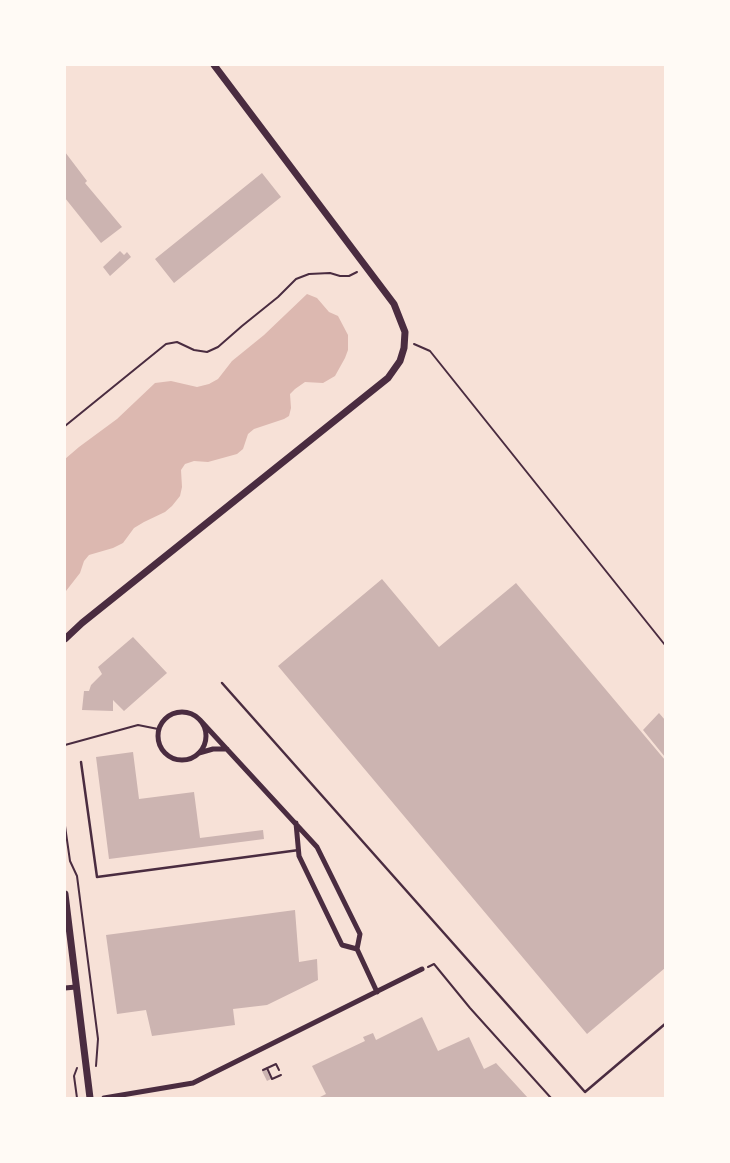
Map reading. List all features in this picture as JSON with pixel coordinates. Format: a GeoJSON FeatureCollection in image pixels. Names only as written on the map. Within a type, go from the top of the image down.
{"type":"FeatureCollection","features":[{"type":"Feature","properties":{"kind":"street"},"geometry":{"type":"LineString","coordinates":[[65,639],[379,384],[395,369],[404,348],[405,332],[394,303],[214,65]]}},
{"type":"Feature","properties":{"kind":"street"},"geometry":{"type":"LineString","coordinates":[[228,749],[213,749],[187,760],[172,759],[158,743],[158,729],[161,722],[173,713],[188,712],[200,720],[228,749],[317,846],[360,934],[357,949],[377,992]]}},
{"type":"Feature","properties":{"kind":"street"},"geometry":{"type":"LineString","coordinates":[[199,753],[206,740],[204,726],[200,720]]}},
{"type":"Feature","properties":{"kind":"street"},"geometry":{"type":"LineString","coordinates":[[296,823],[299,856],[342,945],[357,949]]}},
{"type":"Feature","properties":{"kind":"street"},"geometry":{"type":"LineString","coordinates":[[65,894],[90,1098]]}},
{"type":"Feature","properties":{"kind":"street"},"geometry":{"type":"LineString","coordinates":[[104,1098],[193,1083],[422,969]]}},
{"type":"Feature","properties":{"kind":"street"},"geometry":{"type":"LineString","coordinates":[[65,988],[76,986]]}},
{"type":"Feature","properties":{"kind":"lane"},"geometry":{"type":"LineString","coordinates":[[222,683],[585,1092],[665,1024]]}},
{"type":"Feature","properties":{"kind":"lane"},"geometry":{"type":"LineString","coordinates":[[81,762],[97,877],[299,850]]}},
{"type":"Feature","properties":{"kind":"path"},"geometry":{"type":"LineString","coordinates":[[65,426],[166,344],[177,342],[194,350],[207,352],[218,347],[296,279],[309,274],[349,276],[366,266]]}},
{"type":"Feature","properties":{"kind":"path"},"geometry":{"type":"LineString","coordinates":[[413,344],[430,351],[664,642]]}},
{"type":"Feature","properties":{"kind":"path"},"geometry":{"type":"LineString","coordinates":[[65,745],[138,725],[158,729]]}},
{"type":"Feature","properties":{"kind":"path"},"geometry":{"type":"LineString","coordinates":[[65,826],[70,861],[77,876],[98,1039],[96,1069]]}},
{"type":"Feature","properties":{"kind":"path"},"geometry":{"type":"LineString","coordinates":[[422,969],[434,964],[551,1098]]}},
{"type":"Feature","properties":{"kind":"path"},"geometry":{"type":"LineString","coordinates":[[263,1070],[276,1064],[279,1070]]}},
{"type":"Feature","properties":{"kind":"path"},"geometry":{"type":"LineString","coordinates":[[267,1068],[272,1079],[281,1075]]}},
{"type":"Feature","properties":{"kind":"shaded area"},"geometry":{"type":"Polygon","coordinates":[[[307,294],[317,298],[329,312],[338,316],[348,335],[348,350],[335,376],[323,383],[305,382],[295,389],[290,394],[289,416],[254,429],[248,434],[243,449],[237,454],[208,462],[194,461],[185,464],[181,470],[180,496],[172,506],[134,528],[123,543],[89,555],[80,573],[66,591],[65,597],[65,459],[117,419],[155,383],[171,381],[197,387],[218,379],[232,361],[307,294]]]}},
{"type":"Feature","properties":{"kind":"building"},"geometry":{"type":"Polygon","coordinates":[[[65,152],[87,181],[85,183],[122,227],[101,243],[65,198],[65,152]]]}},
{"type":"Feature","properties":{"kind":"building"},"geometry":{"type":"Polygon","coordinates":[[[262,173],[281,197],[174,283],[155,259],[262,173]]]}},
{"type":"Feature","properties":{"kind":"building"},"geometry":{"type":"Polygon","coordinates":[[[120,251],[124,255],[127,252],[131,257],[110,276],[103,267],[120,251]]]}},
{"type":"Feature","properties":{"kind":"building"},"geometry":{"type":"Polygon","coordinates":[[[382,579],[439,647],[516,583],[665,760],[665,968],[587,1034],[278,666],[382,579]]]}},
{"type":"Feature","properties":{"kind":"building"},"geometry":{"type":"Polygon","coordinates":[[[133,637],[167,673],[124,711],[113,700],[113,711],[82,710],[84,691],[89,691],[102,674],[98,667],[133,637]]]}},
{"type":"Feature","properties":{"kind":"building"},"geometry":{"type":"Polygon","coordinates":[[[659,713],[665,720],[665,757],[643,730],[659,713]]]}},
{"type":"Feature","properties":{"kind":"building"},"geometry":{"type":"Polygon","coordinates":[[[133,752],[139,799],[194,792],[200,838],[263,830],[264,839],[109,859],[96,757],[133,752]]]}},
{"type":"Feature","properties":{"kind":"building"},"geometry":{"type":"Polygon","coordinates":[[[295,910],[299,962],[317,959],[318,980],[267,1005],[233,1009],[235,1025],[152,1036],[146,1010],[117,1014],[106,935],[295,910]]]}},
{"type":"Feature","properties":{"kind":"building"},"geometry":{"type":"Polygon","coordinates":[[[422,1017],[438,1051],[469,1037],[484,1069],[496,1063],[528,1098],[318,1098],[326,1094],[312,1066],[365,1041],[363,1037],[373,1033],[376,1040],[422,1017]]]}},
{"type":"Feature","properties":{"kind":"building"},"geometry":{"type":"Polygon","coordinates":[[[266,1069],[271,1079],[267,1081],[262,1071],[266,1069]]]}}]}
